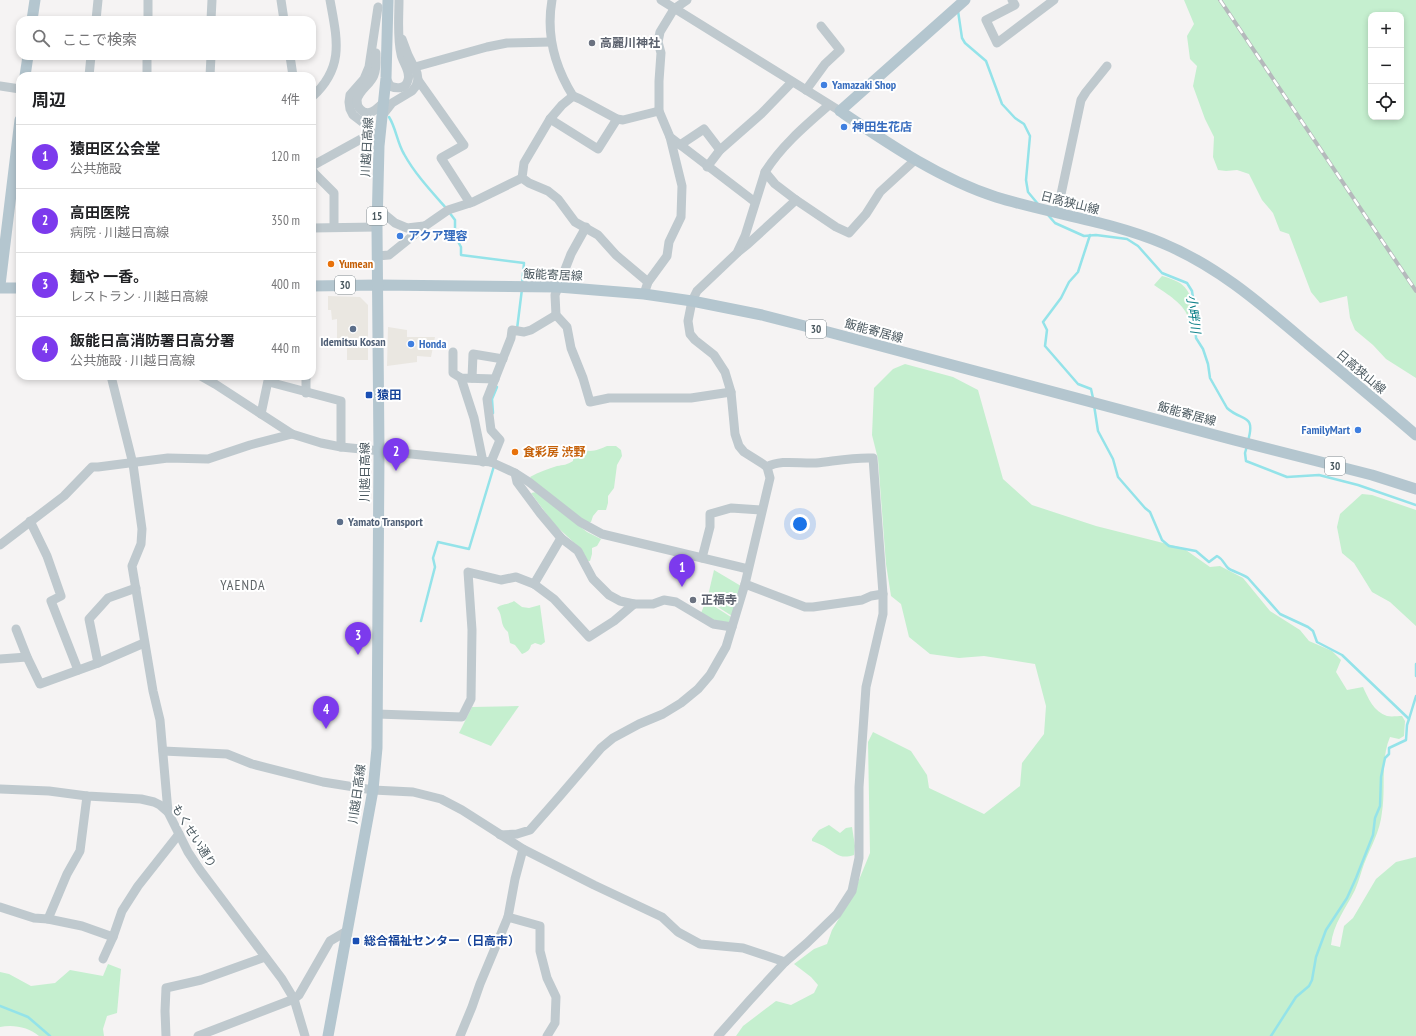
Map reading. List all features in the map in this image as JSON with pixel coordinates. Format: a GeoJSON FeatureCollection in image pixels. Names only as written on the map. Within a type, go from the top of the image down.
{"type":"FeatureCollection","features":[{"type":"Feature","properties":{"kind":"main road"},"geometry":{"type":"LineString","coordinates":[[33,16],[35,0]]}},
{"type":"Feature","properties":{"kind":"main road","name":"川越日高線"},"geometry":{"type":"LineString","coordinates":[[328,1036],[373,790],[376,748],[379,451],[377,256],[378,146],[386,78],[388,0]]}},
{"type":"Feature","properties":{"kind":"main road"},"geometry":{"type":"LineString","coordinates":[[840,111],[960,5]]}},
{"type":"Feature","properties":{"kind":"main road"},"geometry":{"type":"LineString","coordinates":[[26,72],[28,60]]}},
{"type":"Feature","properties":{"kind":"main road","name":"日高狭山線"},"geometry":{"type":"LineString","coordinates":[[840,111],[915,160],[956,181],[995,197],[1130,231],[1163,243],[1201,262],[1243,289],[1416,436]]}},
{"type":"Feature","properties":{"kind":"main road"},"geometry":{"type":"LineString","coordinates":[[0,285],[16,153]]}},
{"type":"Feature","properties":{"kind":"main road","name":"飯能寄居線"},"geometry":{"type":"LineString","coordinates":[[316,286],[378,285],[558,287],[644,294],[692,301],[762,315],[832,333],[1372,475],[1416,489]]}},
{"type":"Feature","properties":{"kind":"main road"},"geometry":{"type":"LineString","coordinates":[[0,288],[16,288]]}},
{"type":"Feature","properties":{"kind":"street"},"geometry":{"type":"LineString","coordinates":[[96,16],[98,0]]}},
{"type":"Feature","properties":{"kind":"street"},"geometry":{"type":"LineString","coordinates":[[148,0],[148,16]]}},
{"type":"Feature","properties":{"kind":"street"},"geometry":{"type":"LineString","coordinates":[[212,0],[212,16]]}},
{"type":"Feature","properties":{"kind":"street"},"geometry":{"type":"LineString","coordinates":[[281,0],[283,16]]}},
{"type":"Feature","properties":{"kind":"street"},"geometry":{"type":"LineString","coordinates":[[316,93],[329,78],[335,63],[337,44],[330,0]]}},
{"type":"Feature","properties":{"kind":"street"},"geometry":{"type":"LineString","coordinates":[[386,78],[390,86],[398,89],[408,80],[407,69],[401,57],[399,46],[399,0]]}},
{"type":"Feature","properties":{"kind":"street"},"geometry":{"type":"LineString","coordinates":[[552,0],[549,15],[551,42],[559,71],[573,96],[617,119],[623,120],[658,111]]}},
{"type":"Feature","properties":{"kind":"street"},"geometry":{"type":"LineString","coordinates":[[661,0],[840,111]]}},
{"type":"Feature","properties":{"kind":"street"},"geometry":{"type":"LineString","coordinates":[[644,294],[648,282],[667,256],[669,242],[681,216],[682,186],[670,137],[658,111],[658,81],[661,53],[658,42],[660,32],[674,9],[687,0]]}},
{"type":"Feature","properties":{"kind":"street"},"geometry":{"type":"LineString","coordinates":[[1012,0],[1015,4],[986,20],[997,43],[1054,0]]}},
{"type":"Feature","properties":{"kind":"street"},"geometry":{"type":"LineString","coordinates":[[378,3],[376,70],[372,80],[357,98],[357,104],[360,109],[369,113],[376,110],[383,103]]}},
{"type":"Feature","properties":{"kind":"street"},"geometry":{"type":"LineString","coordinates":[[378,3],[369,67],[364,79],[350,95],[348,102],[353,115],[366,125],[372,133],[378,146]]}},
{"type":"Feature","properties":{"kind":"street"},"geometry":{"type":"LineString","coordinates":[[806,90],[825,64],[840,50],[821,26]]}},
{"type":"Feature","properties":{"kind":"street"},"geometry":{"type":"LineString","coordinates":[[381,117],[392,103],[412,91],[418,80],[417,73],[408,55],[399,30]]}},
{"type":"Feature","properties":{"kind":"street"},"geometry":{"type":"LineString","coordinates":[[414,67],[507,43],[551,42]]}},
{"type":"Feature","properties":{"kind":"street"},"geometry":{"type":"LineString","coordinates":[[89,72],[91,60]]}},
{"type":"Feature","properties":{"kind":"street"},"geometry":{"type":"LineString","coordinates":[[147,72],[148,60]]}},
{"type":"Feature","properties":{"kind":"street"},"geometry":{"type":"LineString","coordinates":[[210,72],[211,60]]}},
{"type":"Feature","properties":{"kind":"street"},"geometry":{"type":"LineString","coordinates":[[291,60],[292,72]]}},
{"type":"Feature","properties":{"kind":"street"},"geometry":{"type":"LineString","coordinates":[[1053,212],[1081,100],[1107,66]]}},
{"type":"Feature","properties":{"kind":"street"},"geometry":{"type":"LineString","coordinates":[[418,80],[464,145],[441,158],[470,203]]}},
{"type":"Feature","properties":{"kind":"street"},"geometry":{"type":"LineString","coordinates":[[707,167],[720,150],[761,114],[792,82]]}},
{"type":"Feature","properties":{"kind":"street"},"geometry":{"type":"LineString","coordinates":[[0,86],[16,88]]}},
{"type":"Feature","properties":{"kind":"street"},"geometry":{"type":"LineString","coordinates":[[522,178],[524,163],[550,119],[562,105],[573,96]]}},
{"type":"Feature","properties":{"kind":"street"},"geometry":{"type":"LineString","coordinates":[[737,252],[744,236],[765,172],[770,163],[796,134],[829,104]]}},
{"type":"Feature","properties":{"kind":"street"},"geometry":{"type":"LineString","coordinates":[[550,119],[598,149],[617,119]]}},
{"type":"Feature","properties":{"kind":"street"},"geometry":{"type":"LineString","coordinates":[[680,145],[704,129],[720,150]]}},
{"type":"Feature","properties":{"kind":"street"},"geometry":{"type":"LineString","coordinates":[[316,169],[372,133]]}},
{"type":"Feature","properties":{"kind":"street"},"geometry":{"type":"LineString","coordinates":[[670,137],[754,202]]}},
{"type":"Feature","properties":{"kind":"street"},"geometry":{"type":"LineString","coordinates":[[765,172],[775,184],[796,200],[836,227],[849,233],[866,214],[880,192],[915,160]]}},
{"type":"Feature","properties":{"kind":"street"},"geometry":{"type":"LineString","coordinates":[[316,174],[334,193],[334,227]]}},
{"type":"Feature","properties":{"kind":"street"},"geometry":{"type":"LineString","coordinates":[[377,256],[388,255],[448,210],[470,203],[522,178]]}},
{"type":"Feature","properties":{"kind":"street"},"geometry":{"type":"LineString","coordinates":[[522,178],[529,183],[548,191],[558,199],[575,222],[598,235],[616,256],[648,282]]}},
{"type":"Feature","properties":{"kind":"street"},"geometry":{"type":"LineString","coordinates":[[500,835],[517,834],[530,830],[601,748],[613,738],[639,724],[663,714],[681,703],[698,689],[719,662],[726,647],[745,584],[761,510],[770,478],[767,467],[744,452],[739,446],[735,434],[731,392],[725,372],[714,355],[695,340],[690,334],[688,321],[692,301],[697,292],[737,252],[748,244],[796,200]]}},
{"type":"Feature","properties":{"kind":"street"},"geometry":{"type":"LineString","coordinates":[[378,209],[395,223],[407,228],[425,226]]}},
{"type":"Feature","properties":{"kind":"street"},"geometry":{"type":"LineString","coordinates":[[586,227],[571,254],[555,295],[556,316],[567,327],[571,348],[583,378],[590,402],[609,398],[691,398],[731,392]]}},
{"type":"Feature","properties":{"kind":"street"},"geometry":{"type":"LineString","coordinates":[[316,228],[377,228]]}},
{"type":"Feature","properties":{"kind":"street"},"geometry":{"type":"LineString","coordinates":[[487,462],[500,440],[491,430],[487,399],[506,348],[515,331],[524,332],[531,330],[556,316]]}},
{"type":"Feature","properties":{"kind":"street"},"geometry":{"type":"LineString","coordinates":[[453,352],[453,373],[461,378],[495,379]]}},
{"type":"Feature","properties":{"kind":"street"},"geometry":{"type":"LineString","coordinates":[[472,378],[473,354],[503,359]]}},
{"type":"Feature","properties":{"kind":"street"},"geometry":{"type":"LineString","coordinates":[[461,378],[487,462]]}},
{"type":"Feature","properties":{"kind":"street"},"geometry":{"type":"LineString","coordinates":[[112,380],[133,464],[142,529],[142,544],[132,566],[152,691],[160,720],[168,812]]}},
{"type":"Feature","properties":{"kind":"street"},"geometry":{"type":"LineString","coordinates":[[216,380],[261,414],[292,434],[321,444],[341,447],[487,462],[515,473],[529,482],[580,522],[602,534],[748,569]]}},
{"type":"Feature","properties":{"kind":"street"},"geometry":{"type":"LineString","coordinates":[[261,414],[269,380]]}},
{"type":"Feature","properties":{"kind":"street"},"geometry":{"type":"LineString","coordinates":[[272,380],[306,393],[341,401],[341,447]]}},
{"type":"Feature","properties":{"kind":"street"},"geometry":{"type":"LineString","coordinates":[[306,380],[306,393]]}},
{"type":"Feature","properties":{"kind":"street"},"geometry":{"type":"LineString","coordinates":[[0,545],[64,496],[92,467],[133,464],[168,458],[208,459],[250,445],[292,434]]}},
{"type":"Feature","properties":{"kind":"street"},"geometry":{"type":"LineString","coordinates":[[718,1036],[786,962],[808,944],[836,914],[852,891],[859,858],[860,786],[866,687],[883,614],[883,594],[873,458],[815,463],[782,462],[767,467]]}},
{"type":"Feature","properties":{"kind":"street"},"geometry":{"type":"LineString","coordinates":[[515,473],[517,482],[540,513],[561,538],[578,551],[593,579],[610,595],[620,601],[634,604],[653,604],[664,600],[676,602],[714,624],[732,627]]}},
{"type":"Feature","properties":{"kind":"street"},"geometry":{"type":"LineString","coordinates":[[702,558],[710,527],[710,514],[731,508],[761,510]]}},
{"type":"Feature","properties":{"kind":"street"},"geometry":{"type":"LineString","coordinates":[[30,522],[47,556],[61,596],[51,601],[78,670]]}},
{"type":"Feature","properties":{"kind":"street"},"geometry":{"type":"LineString","coordinates":[[534,584],[561,538]]}},
{"type":"Feature","properties":{"kind":"street"},"geometry":{"type":"LineString","coordinates":[[377,714],[462,717],[471,699],[472,630],[468,572],[501,580],[516,577],[534,584],[554,600],[589,637],[634,604]]}},
{"type":"Feature","properties":{"kind":"street"},"geometry":{"type":"LineString","coordinates":[[745,584],[805,607],[862,600],[871,596],[883,594]]}},
{"type":"Feature","properties":{"kind":"street"},"geometry":{"type":"LineString","coordinates":[[98,663],[89,619],[108,598],[136,588]]}},
{"type":"Feature","properties":{"kind":"street"},"geometry":{"type":"LineString","coordinates":[[16,629],[40,684],[98,663],[144,643]]}},
{"type":"Feature","properties":{"kind":"street"},"geometry":{"type":"LineString","coordinates":[[0,659],[27,657]]}},
{"type":"Feature","properties":{"kind":"street"},"geometry":{"type":"LineString","coordinates":[[163,751],[227,754],[252,764],[323,782],[373,790],[413,792],[441,799],[462,810],[524,850],[662,917],[678,932],[700,944],[743,948],[786,962]]}},
{"type":"Feature","properties":{"kind":"street","name":"もくせい通り"},"geometry":{"type":"LineString","coordinates":[[0,789],[49,791],[87,796],[141,800],[154,802],[160,805],[168,812],[200,870],[282,979],[294,1000],[305,1036]]}},
{"type":"Feature","properties":{"kind":"street"},"geometry":{"type":"LineString","coordinates":[[48,919],[67,874],[80,851],[87,796]]}},
{"type":"Feature","properties":{"kind":"street"},"geometry":{"type":"LineString","coordinates":[[103,959],[113,937],[122,911],[138,886],[180,834]]}},
{"type":"Feature","properties":{"kind":"street"},"geometry":{"type":"LineString","coordinates":[[460,1036],[508,917],[515,879],[524,850]]}},
{"type":"Feature","properties":{"kind":"street"},"geometry":{"type":"LineString","coordinates":[[0,907],[34,918],[48,919],[82,926],[113,937]]}},
{"type":"Feature","properties":{"kind":"street"},"geometry":{"type":"LineString","coordinates":[[508,917],[540,926],[540,952],[547,978],[556,997],[554,1023],[547,1036]]}},
{"type":"Feature","properties":{"kind":"street"},"geometry":{"type":"LineString","coordinates":[[198,1036],[294,1000],[299,995],[330,941],[348,931]]}},
{"type":"Feature","properties":{"kind":"street"},"geometry":{"type":"LineString","coordinates":[[166,1036],[166,988],[201,980],[265,957]]}},
{"type":"Feature","properties":{"kind":"shaded area","name":"Idemitsu Kosan"},"geometry":{"type":"Polygon","coordinates":[[[328,296],[360,297],[368,305],[368,360],[347,360],[347,348],[337,339],[337,319],[332,320],[331,310],[328,310],[328,296]]]}},
{"type":"Feature","properties":{"kind":"shaded area","name":"Honda"},"geometry":{"type":"Polygon","coordinates":[[[388,327],[407,330],[407,337],[435,337],[431,357],[417,356],[417,362],[387,366],[388,327]]]}},
{"type":"Feature","properties":{"kind":"green space"},"geometry":{"type":"Polygon","coordinates":[[[1184,0],[1416,0],[1416,378],[1386,359],[1373,345],[1355,330],[1350,318],[1347,296],[1320,303],[1311,292],[1289,234],[1280,231],[1273,213],[1262,200],[1249,174],[1237,170],[1218,170],[1213,157],[1214,137],[1205,119],[1193,86],[1197,66],[1190,59],[1187,36],[1194,24],[1184,0]]]}},
{"type":"Feature","properties":{"kind":"green space"},"geometry":{"type":"Polygon","coordinates":[[[1162,276],[1178,282],[1187,289],[1194,317],[1189,320],[1180,304],[1154,285],[1162,276]]]}},
{"type":"Feature","properties":{"kind":"green space"},"geometry":{"type":"Polygon","coordinates":[[[905,364],[953,377],[978,390],[1003,479],[1032,505],[1096,526],[1183,548],[1210,567],[1220,566],[1243,578],[1270,611],[1300,630],[1309,641],[1332,651],[1341,660],[1336,672],[1347,690],[1363,687],[1372,704],[1382,714],[1387,716],[1402,716],[1405,721],[1404,736],[1399,739],[1390,737],[1385,755],[1383,803],[1381,819],[1375,839],[1355,890],[1334,930],[1331,945],[1340,947],[1344,926],[1353,918],[1376,879],[1396,862],[1416,857],[1416,1036],[736,1036],[743,1026],[776,1001],[791,1005],[814,993],[818,985],[811,977],[794,964],[814,949],[827,944],[832,930],[852,897],[870,853],[868,742],[873,732],[911,751],[927,775],[929,788],[984,814],[1020,786],[1022,763],[1044,734],[1046,706],[1035,664],[984,656],[959,658],[930,654],[909,637],[901,604],[891,596],[886,564],[878,459],[872,435],[874,388],[893,369],[905,364]]]}},
{"type":"Feature","properties":{"kind":"green space"},"geometry":{"type":"Polygon","coordinates":[[[607,446],[616,446],[621,450],[622,456],[617,465],[614,488],[608,496],[606,510],[598,510],[593,516],[591,522],[586,522],[533,481],[530,477],[547,469],[573,461],[574,450],[580,449],[592,451],[607,446]]]}},
{"type":"Feature","properties":{"kind":"green space"},"geometry":{"type":"Polygon","coordinates":[[[536,492],[587,532],[601,539],[597,546],[592,548],[590,561],[585,561],[582,550],[554,524],[531,493],[536,492]]]}},
{"type":"Feature","properties":{"kind":"green space"},"geometry":{"type":"Polygon","coordinates":[[[1362,494],[1372,495],[1416,510],[1416,626],[1390,602],[1372,592],[1354,563],[1342,553],[1337,527],[1340,514],[1362,494]]]}},
{"type":"Feature","properties":{"kind":"green space"},"geometry":{"type":"Polygon","coordinates":[[[714,570],[741,586],[732,616],[707,600],[714,570]]]}},
{"type":"Feature","properties":{"kind":"green space"},"geometry":{"type":"Polygon","coordinates":[[[514,601],[522,607],[529,608],[540,605],[545,642],[541,645],[535,643],[531,645],[528,651],[522,654],[515,645],[510,643],[508,632],[503,627],[497,608],[501,605],[514,601]]]}},
{"type":"Feature","properties":{"kind":"green space"},"geometry":{"type":"Polygon","coordinates":[[[706,601],[731,617],[729,622],[715,622],[701,613],[706,601]]]}},
{"type":"Feature","properties":{"kind":"green space"},"geometry":{"type":"Polygon","coordinates":[[[519,706],[491,746],[459,733],[472,707],[519,706]]]}},
{"type":"Feature","properties":{"kind":"green space"},"geometry":{"type":"Polygon","coordinates":[[[829,825],[840,833],[846,828],[852,827],[855,846],[854,855],[846,857],[840,856],[824,846],[812,841],[819,830],[829,825]]]}},
{"type":"Feature","properties":{"kind":"green space"},"geometry":{"type":"Polygon","coordinates":[[[108,964],[121,969],[117,1013],[107,1016],[103,1029],[104,1036],[39,1036],[26,1028],[10,1026],[0,1027],[0,972],[9,974],[31,986],[55,983],[70,970],[103,976],[108,964]]]}},
{"type":"Feature","properties":{"kind":"waterway","name":"小畔川"},"geometry":{"type":"LineString","coordinates":[[958,11],[962,38],[965,43],[986,61],[1002,104],[1015,118],[1024,124],[1030,136],[1026,180],[1028,192],[1038,204]]}},
{"type":"Feature","properties":{"kind":"waterway"},"geometry":{"type":"LineString","coordinates":[[389,117],[408,161],[446,208]]}},
{"type":"Feature","properties":{"kind":"waterway"},"geometry":{"type":"LineString","coordinates":[[449,212],[455,220],[455,236],[461,247],[461,255],[524,263],[522,284]]}},
{"type":"Feature","properties":{"kind":"waterway","name":"小畔川"},"geometry":{"type":"LineString","coordinates":[[1048,215],[1055,223],[1084,236],[1096,235],[1127,239],[1138,246],[1162,273],[1187,283],[1192,291],[1195,311],[1196,338],[1203,349],[1208,364],[1210,378],[1227,408],[1249,422],[1250,432],[1248,441]]}},
{"type":"Feature","properties":{"kind":"waterway"},"geometry":{"type":"LineString","coordinates":[[1090,235],[1078,272],[1069,282],[1061,298],[1043,322],[1047,330],[1045,346],[1078,384],[1091,389],[1093,398]]}},
{"type":"Feature","properties":{"kind":"waterway"},"geometry":{"type":"LineString","coordinates":[[517,329],[522,289]]}},
{"type":"Feature","properties":{"kind":"waterway"},"geometry":{"type":"LineString","coordinates":[[493,413],[492,399],[497,387]]}},
{"type":"Feature","properties":{"kind":"waterway"},"geometry":{"type":"LineString","coordinates":[[1094,405],[1098,431],[1113,459],[1118,477],[1150,512],[1162,540],[1169,546],[1196,551],[1209,562],[1217,556],[1230,569],[1248,578],[1280,614],[1308,627],[1313,631],[1317,642],[1342,655],[1409,719],[1406,740],[1389,748],[1389,754],[1385,758],[1381,777],[1380,806],[1375,818],[1373,835],[1347,898],[1326,930],[1316,957],[1312,980],[1309,986],[1296,997],[1271,1036]]}},
{"type":"Feature","properties":{"kind":"waterway","name":"小畔川"},"geometry":{"type":"LineString","coordinates":[[1247,446],[1245,453],[1246,461],[1287,477],[1319,475],[1358,485],[1416,505]]}},
{"type":"Feature","properties":{"kind":"waterway"},"geometry":{"type":"LineString","coordinates":[[421,621],[435,567],[433,558],[438,542],[469,549],[494,466]]}},
{"type":"Feature","properties":{"kind":"waterway"},"geometry":{"type":"LineString","coordinates":[[1416,664],[1416,676]]}},
{"type":"Feature","properties":{"kind":"waterway"},"geometry":{"type":"LineString","coordinates":[[1409,719],[1416,696]]}},
{"type":"Feature","properties":{"kind":"waterway"},"geometry":{"type":"LineString","coordinates":[[0,1006],[28,1017],[50,1036]]}},
{"type":"Feature","properties":{"kind":"railway"},"geometry":{"type":"LineString","coordinates":[[1220,0],[1416,291]]}},
{"type":"Feature","properties":{"kind":"place","name":"高麗川神社"},"geometry":{"type":"Point","coordinates":[592,43]}},
{"type":"Feature","properties":{"kind":"place","name":"Yamazaki Shop"},"geometry":{"type":"Point","coordinates":[824,85]}},
{"type":"Feature","properties":{"kind":"place","name":"神田生花店"},"geometry":{"type":"Point","coordinates":[844,127]}},
{"type":"Feature","properties":{"kind":"place","name":"アクア理容"},"geometry":{"type":"Point","coordinates":[400,236]}},
{"type":"Feature","properties":{"kind":"place","name":"Yumean"},"geometry":{"type":"Point","coordinates":[331,264]}},
{"type":"Feature","properties":{"kind":"place","name":"Idemitsu Kosan"},"geometry":{"type":"Point","coordinates":[353,329]}},
{"type":"Feature","properties":{"kind":"place","name":"Honda"},"geometry":{"type":"Point","coordinates":[411,344]}},
{"type":"Feature","properties":{"kind":"place","name":"猿田"},"geometry":{"type":"Point","coordinates":[369,395]}},
{"type":"Feature","properties":{"kind":"place","name":"FamilyMart"},"geometry":{"type":"Point","coordinates":[1358,430]}},
{"type":"Feature","properties":{"kind":"place","name":"食彩房 渋野"},"geometry":{"type":"Point","coordinates":[515,452]}},
{"type":"Feature","properties":{"kind":"place","name":"高田医院"},"geometry":{"type":"Point","coordinates":[396,471]}},
{"type":"Feature","properties":{"kind":"place","name":"Yamato Transport"},"geometry":{"type":"Point","coordinates":[340,522]}},
{"type":"Feature","properties":{"kind":"place","name":"猿田区公会堂"},"geometry":{"type":"Point","coordinates":[682,587]}},
{"type":"Feature","properties":{"kind":"place","name":"正福寺"},"geometry":{"type":"Point","coordinates":[693,600]}},
{"type":"Feature","properties":{"kind":"place","name":"麺や 一香。"},"geometry":{"type":"Point","coordinates":[358,655]}},
{"type":"Feature","properties":{"kind":"place","name":"飯能日高消防署日高分署"},"geometry":{"type":"Point","coordinates":[326,729]}},
{"type":"Feature","properties":{"kind":"place","name":"総合福祉センター（日高市）"},"geometry":{"type":"Point","coordinates":[356,941]}},
{"type":"Feature","properties":{"kind":"district","name":"YAENDA"},"geometry":{"type":"Point","coordinates":[243,585]}}]}
